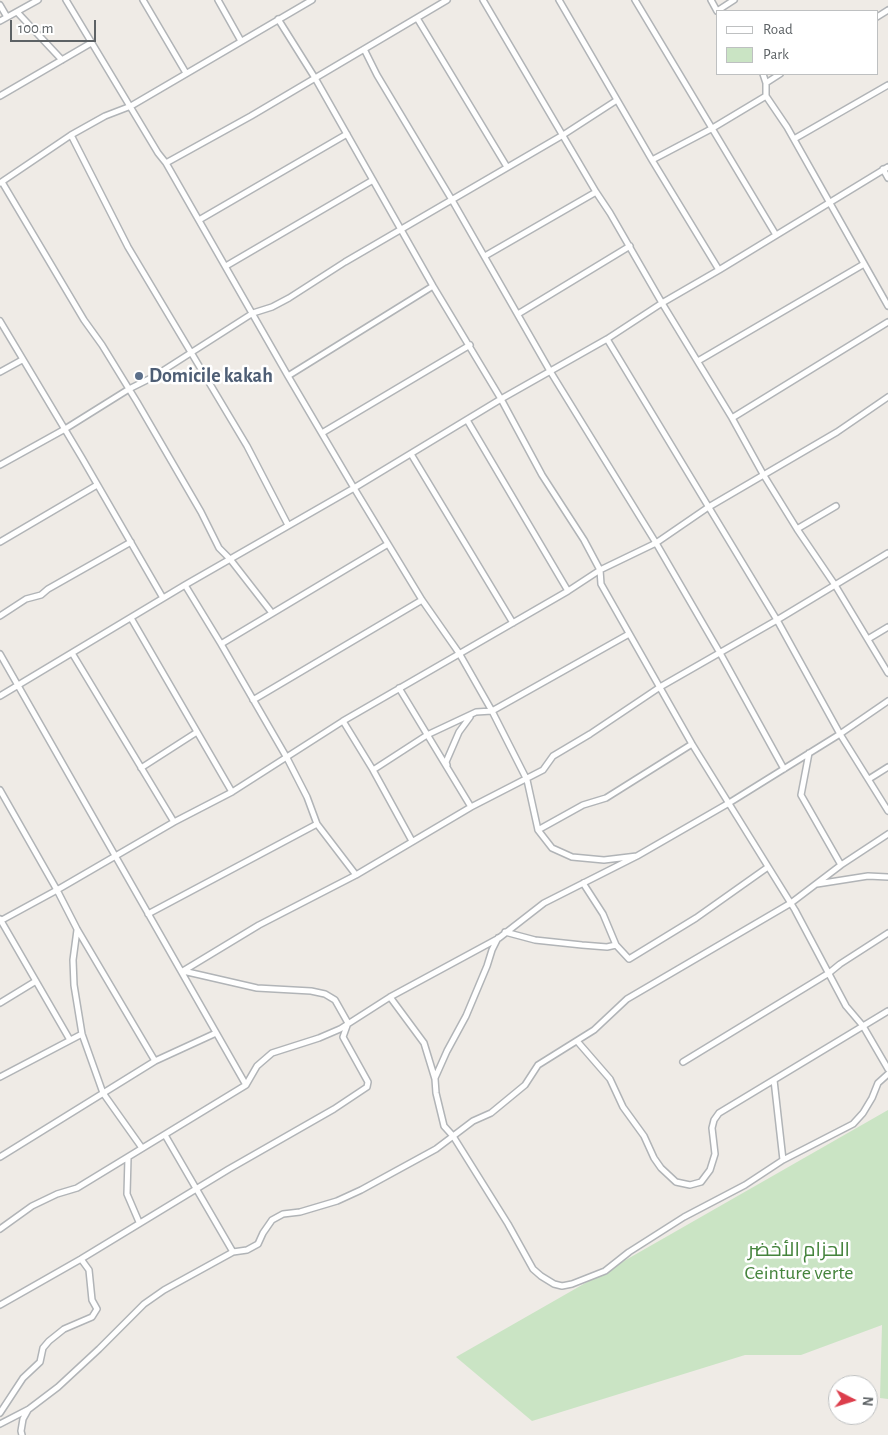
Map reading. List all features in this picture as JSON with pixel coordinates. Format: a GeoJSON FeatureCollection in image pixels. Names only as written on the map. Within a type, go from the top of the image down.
{"type":"FeatureCollection","features":[{"type":"Feature","properties":{"kind":"street"},"geometry":{"type":"LineString","coordinates":[[0,22],[38,0]]}},
{"type":"Feature","properties":{"kind":"street"},"geometry":{"type":"LineString","coordinates":[[66,0],[158,153],[166,163],[354,488],[422,600],[459,653],[492,711],[527,780],[538,830],[552,848],[572,857],[604,860],[637,856]]}},
{"type":"Feature","properties":{"kind":"street"},"geometry":{"type":"LineString","coordinates":[[143,0],[186,73]]}},
{"type":"Feature","properties":{"kind":"street"},"geometry":{"type":"LineString","coordinates":[[218,0],[242,41]]}},
{"type":"Feature","properties":{"kind":"street"},"geometry":{"type":"LineString","coordinates":[[272,613],[230,559],[219,548],[201,512],[102,344],[84,320],[1,182],[71,135],[105,116],[131,106],[312,0]]}},
{"type":"Feature","properties":{"kind":"street"},"geometry":{"type":"LineString","coordinates":[[166,163],[251,116],[447,0]]}},
{"type":"Feature","properties":{"kind":"street"},"geometry":{"type":"LineString","coordinates":[[483,0],[732,418],[763,474],[797,529],[835,584],[888,673]]}},
{"type":"Feature","properties":{"kind":"street"},"geometry":{"type":"LineString","coordinates":[[559,0],[652,160],[719,270]]}},
{"type":"Feature","properties":{"kind":"street"},"geometry":{"type":"LineString","coordinates":[[635,0],[711,130],[776,235]]}},
{"type":"Feature","properties":{"kind":"street"},"geometry":{"type":"LineString","coordinates":[[719,10],[734,0]]}},
{"type":"Feature","properties":{"kind":"street"},"geometry":{"type":"LineString","coordinates":[[0,5],[7,17]]}},
{"type":"Feature","properties":{"kind":"street"},"geometry":{"type":"LineString","coordinates":[[17,12],[62,60]]}},
{"type":"Feature","properties":{"kind":"street"},"geometry":{"type":"LineString","coordinates":[[417,18],[507,167]]}},
{"type":"Feature","properties":{"kind":"street"},"geometry":{"type":"LineString","coordinates":[[278,19],[315,78],[433,286],[501,399],[542,475],[584,540],[600,570],[601,584],[692,744],[791,903],[846,1006],[863,1026],[888,1069]]}},
{"type":"Feature","properties":{"kind":"street"},"geometry":{"type":"LineString","coordinates":[[0,96],[91,43]]}},
{"type":"Feature","properties":{"kind":"street"},"geometry":{"type":"LineString","coordinates":[[364,49],[550,371],[656,543],[784,769]]}},
{"type":"Feature","properties":{"kind":"street"},"geometry":{"type":"LineString","coordinates":[[763,75],[766,82],[766,96],[794,139],[888,306]]}},
{"type":"Feature","properties":{"kind":"street"},"geometry":{"type":"LineString","coordinates":[[766,82],[778,75]]}},
{"type":"Feature","properties":{"kind":"street"},"geometry":{"type":"LineString","coordinates":[[794,139],[888,85]]}},
{"type":"Feature","properties":{"kind":"street"},"geometry":{"type":"LineString","coordinates":[[652,160],[711,130],[766,96]]}},
{"type":"Feature","properties":{"kind":"street"},"geometry":{"type":"LineString","coordinates":[[0,466],[128,389],[191,354],[253,313],[289,298],[345,262],[563,135],[617,100]]}},
{"type":"Feature","properties":{"kind":"street"},"geometry":{"type":"LineString","coordinates":[[199,220],[347,134]]}},
{"type":"Feature","properties":{"kind":"street"},"geometry":{"type":"LineString","coordinates":[[71,135],[128,247],[247,446],[288,525]]}},
{"type":"Feature","properties":{"kind":"street"},"geometry":{"type":"LineString","coordinates":[[0,696],[185,585],[354,488],[501,399],[607,339],[662,303],[886,168],[888,178]]}},
{"type":"Feature","properties":{"kind":"street"},"geometry":{"type":"LineString","coordinates":[[226,266],[374,180]]}},
{"type":"Feature","properties":{"kind":"street"},"geometry":{"type":"LineString","coordinates":[[484,256],[596,192]]}},
{"type":"Feature","properties":{"kind":"street"},"geometry":{"type":"LineString","coordinates":[[518,314],[630,246]]}},
{"type":"Feature","properties":{"kind":"street"},"geometry":{"type":"LineString","coordinates":[[698,361],[864,264]]}},
{"type":"Feature","properties":{"kind":"street"},"geometry":{"type":"LineString","coordinates":[[288,376],[433,286]]}},
{"type":"Feature","properties":{"kind":"street"},"geometry":{"type":"LineString","coordinates":[[0,321],[164,598]]}},
{"type":"Feature","properties":{"kind":"street"},"geometry":{"type":"LineString","coordinates":[[732,418],[888,322]]}},
{"type":"Feature","properties":{"kind":"street"},"geometry":{"type":"LineString","coordinates":[[607,339],[707,508],[777,620],[840,734],[888,810]]}},
{"type":"Feature","properties":{"kind":"street"},"geometry":{"type":"LineString","coordinates":[[322,433],[470,346]]}},
{"type":"Feature","properties":{"kind":"street"},"geometry":{"type":"LineString","coordinates":[[0,372],[22,360]]}},
{"type":"Feature","properties":{"kind":"street"},"geometry":{"type":"LineString","coordinates":[[70,1040],[0,920],[57,890],[174,822],[232,792],[343,721],[399,688],[568,591],[600,570],[656,543],[707,508],[837,432],[888,397]]}},
{"type":"Feature","properties":{"kind":"street"},"geometry":{"type":"LineString","coordinates":[[467,420],[568,591]]}},
{"type":"Feature","properties":{"kind":"street"},"geometry":{"type":"LineString","coordinates":[[411,454],[512,623]]}},
{"type":"Feature","properties":{"kind":"street"},"geometry":{"type":"LineString","coordinates":[[0,542],[97,485]]}},
{"type":"Feature","properties":{"kind":"street"},"geometry":{"type":"LineString","coordinates":[[797,529],[836,506]]}},
{"type":"Feature","properties":{"kind":"street"},"geometry":{"type":"LineString","coordinates":[[0,616],[26,599],[41,595],[48,589],[131,542]]}},
{"type":"Feature","properties":{"kind":"street"},"geometry":{"type":"LineString","coordinates":[[221,644],[388,544]]}},
{"type":"Feature","properties":{"kind":"street"},"geometry":{"type":"LineString","coordinates":[[182,971],[259,925],[356,876],[471,807],[527,780],[543,770],[553,756],[590,734],[660,687],[777,620],[888,553]]}},
{"type":"Feature","properties":{"kind":"street"},"geometry":{"type":"LineString","coordinates":[[185,585],[287,758],[307,797],[317,824],[356,876]]}},
{"type":"Feature","properties":{"kind":"street"},"geometry":{"type":"LineString","coordinates":[[253,700],[422,600]]}},
{"type":"Feature","properties":{"kind":"street"},"geometry":{"type":"LineString","coordinates":[[131,618],[232,792]]}},
{"type":"Feature","properties":{"kind":"street"},"geometry":{"type":"LineString","coordinates":[[868,640],[888,627]]}},
{"type":"Feature","properties":{"kind":"street"},"geometry":{"type":"LineString","coordinates":[[373,770],[427,735],[476,712],[492,711],[629,634]]}},
{"type":"Feature","properties":{"kind":"street"},"geometry":{"type":"LineString","coordinates":[[72,653],[174,822]]}},
{"type":"Feature","properties":{"kind":"street"},"geometry":{"type":"LineString","coordinates":[[0,654],[246,1085]]}},
{"type":"Feature","properties":{"kind":"street"},"geometry":{"type":"LineString","coordinates":[[399,688],[471,807]]}},
{"type":"Feature","properties":{"kind":"street"},"geometry":{"type":"LineString","coordinates":[[0,1229],[32,1206],[57,1194],[76,1188],[246,1085],[257,1066],[272,1053],[319,1038],[499,938],[544,903],[637,856],[729,803],[840,734],[888,701]]}},
{"type":"Feature","properties":{"kind":"street"},"geometry":{"type":"LineString","coordinates":[[449,769],[446,762],[458,732],[472,715]]}},
{"type":"Feature","properties":{"kind":"street"},"geometry":{"type":"LineString","coordinates":[[343,721],[373,770],[412,841]]}},
{"type":"Feature","properties":{"kind":"street"},"geometry":{"type":"LineString","coordinates":[[141,768],[197,732]]}},
{"type":"Feature","properties":{"kind":"street"},"geometry":{"type":"LineString","coordinates":[[538,830],[582,805],[606,798],[692,744]]}},
{"type":"Feature","properties":{"kind":"street"},"geometry":{"type":"LineString","coordinates":[[809,753],[801,794],[841,865]]}},
{"type":"Feature","properties":{"kind":"street"},"geometry":{"type":"LineString","coordinates":[[869,778],[888,767]]}},
{"type":"Feature","properties":{"kind":"street"},"geometry":{"type":"LineString","coordinates":[[0,790],[77,929],[155,1061]]}},
{"type":"Feature","properties":{"kind":"street"},"geometry":{"type":"LineString","coordinates":[[148,914],[317,824]]}},
{"type":"Feature","properties":{"kind":"street"},"geometry":{"type":"LineString","coordinates":[[0,1424],[28,1409],[71,1376],[144,1304],[177,1282],[233,1252],[247,1250],[258,1244],[272,1220],[283,1214],[315,1208],[361,1190],[436,1148],[473,1121],[490,1113],[525,1085],[538,1065],[594,1030],[627,1000],[791,903],[841,865],[888,834]]}},
{"type":"Feature","properties":{"kind":"street"},"geometry":{"type":"LineString","coordinates":[[583,883],[603,914],[616,945],[630,959],[696,918],[768,867]]}},
{"type":"Feature","properties":{"kind":"street"},"geometry":{"type":"LineString","coordinates":[[815,884],[868,876],[888,877]]}},
{"type":"Feature","properties":{"kind":"street"},"geometry":{"type":"LineString","coordinates":[[77,929],[73,960],[74,985],[82,1034],[103,1093],[142,1148]]}},
{"type":"Feature","properties":{"kind":"street"},"geometry":{"type":"LineString","coordinates":[[506,932],[535,940],[582,946],[607,947],[616,945]]}},
{"type":"Feature","properties":{"kind":"street"},"geometry":{"type":"LineString","coordinates":[[683,1062],[829,973],[888,933]]}},
{"type":"Feature","properties":{"kind":"street"},"geometry":{"type":"LineString","coordinates":[[435,1079],[447,1051],[466,1016],[492,950],[499,938]]}},
{"type":"Feature","properties":{"kind":"street"},"geometry":{"type":"LineString","coordinates":[[0,1305],[334,1109],[367,1087],[368,1082],[343,1037],[348,1023],[335,1000],[325,994],[311,991],[257,988],[182,971]]}},
{"type":"Feature","properties":{"kind":"street"},"geometry":{"type":"LineString","coordinates":[[0,1003],[36,981]]}},
{"type":"Feature","properties":{"kind":"street"},"geometry":{"type":"LineString","coordinates":[[390,997],[424,1043],[435,1079],[436,1093],[444,1126],[508,1224],[533,1269],[540,1276],[562,1286],[605,1271],[628,1252],[684,1217],[745,1185],[783,1160],[853,1124],[863,1114],[878,1083],[888,1074]]}},
{"type":"Feature","properties":{"kind":"street"},"geometry":{"type":"LineString","coordinates":[[577,1041],[610,1079],[624,1107],[644,1136],[661,1168],[671,1179],[685,1185],[696,1184],[710,1170],[714,1154],[712,1128],[716,1116],[888,1011]]}},
{"type":"Feature","properties":{"kind":"street"},"geometry":{"type":"LineString","coordinates":[[0,1157],[155,1061],[216,1033]]}},
{"type":"Feature","properties":{"kind":"street"},"geometry":{"type":"LineString","coordinates":[[0,1077],[82,1034]]}},
{"type":"Feature","properties":{"kind":"street"},"geometry":{"type":"LineString","coordinates":[[774,1080],[783,1160]]}},
{"type":"Feature","properties":{"kind":"street"},"geometry":{"type":"LineString","coordinates":[[165,1135],[233,1252]]}},
{"type":"Feature","properties":{"kind":"street"},"geometry":{"type":"LineString","coordinates":[[128,1158],[127,1194],[139,1222]]}},
{"type":"Feature","properties":{"kind":"street"},"geometry":{"type":"LineString","coordinates":[[0,1413],[23,1378],[40,1362],[43,1348],[49,1341],[64,1329],[92,1317],[97,1309],[92,1300],[89,1270],[81,1259]]}},
{"type":"Feature","properties":{"kind":"street"},"geometry":{"type":"LineString","coordinates":[[22,1435],[23,1419],[28,1409]]}},
{"type":"Feature","properties":{"kind":"green space","name":"الحزام الأخضر Ceinture verte"},"geometry":{"type":"Polygon","coordinates":[[[888,1110],[888,1399],[880,1398],[882,1325],[801,1355],[745,1355],[532,1421],[456,1357],[888,1110]]]}},
{"type":"Feature","properties":{"kind":"place","name":"Domicile kakah"},"geometry":{"type":"Point","coordinates":[139,376]}}]}
